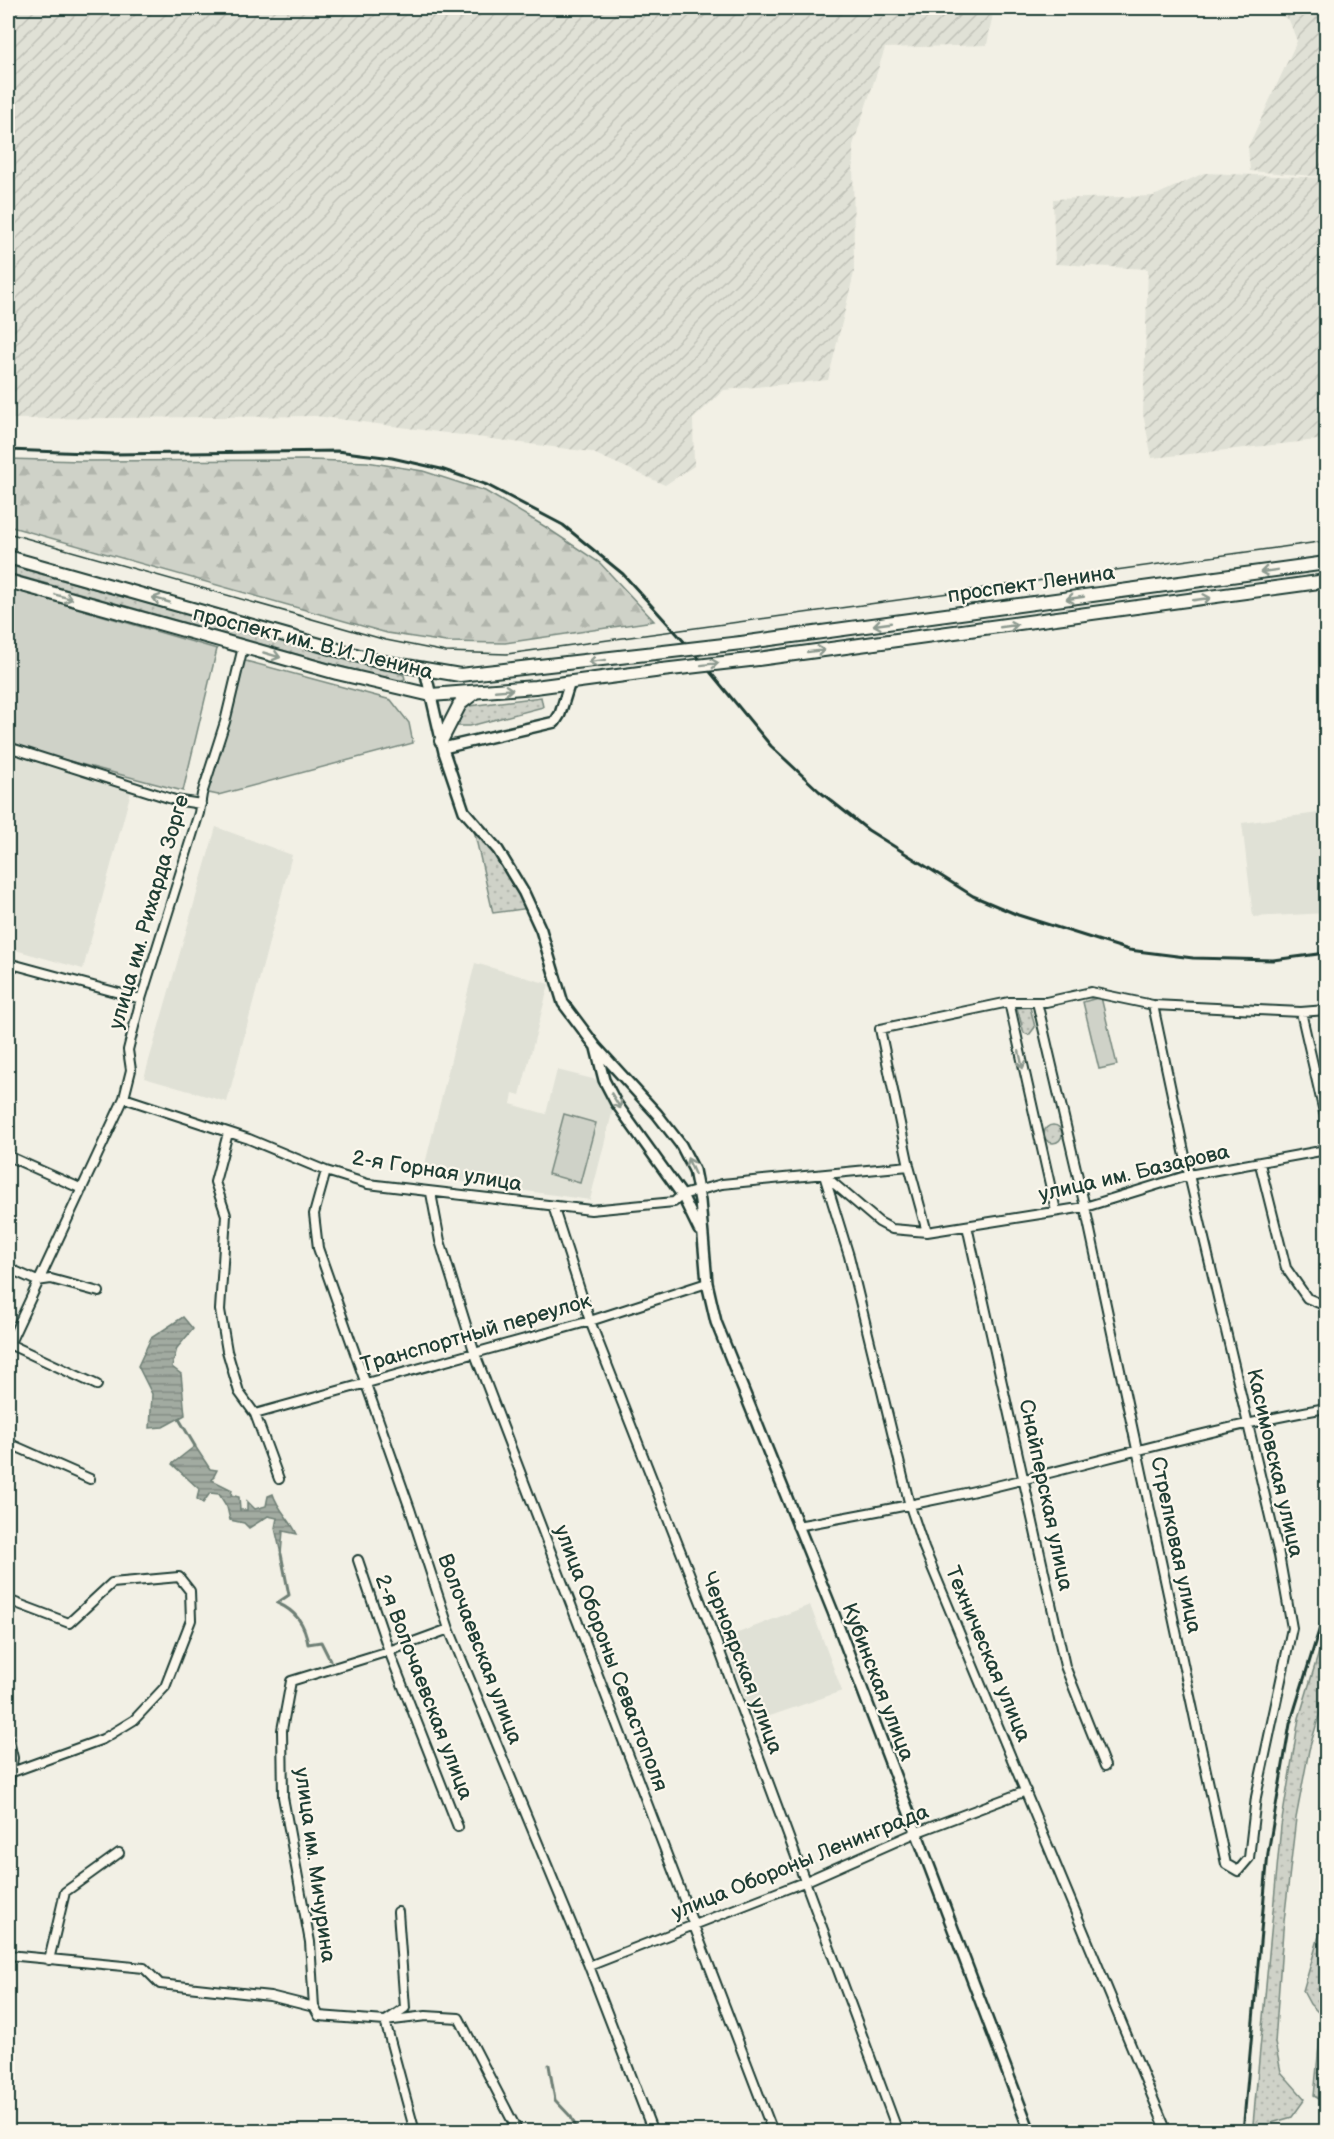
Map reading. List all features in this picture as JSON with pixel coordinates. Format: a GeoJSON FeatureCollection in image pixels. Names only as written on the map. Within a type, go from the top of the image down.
{"type":"FeatureCollection","features":[{"type":"Feature","properties":{"kind":"main road","name":"проспект им. В.И. Ленина"},"geometry":{"type":"LineString","coordinates":[[8,557],[378,661],[460,675],[741,643]]}},
{"type":"Feature","properties":{"kind":"main road","name":"проспект Ленина"},"geometry":{"type":"LineString","coordinates":[[741,643],[1326,563]]}},
{"type":"Feature","properties":{"kind":"main road","name":"проспект им. В.И. Ленина"},"geometry":{"type":"LineString","coordinates":[[8,581],[337,673],[431,695],[474,693],[758,659]]}},
{"type":"Feature","properties":{"kind":"main road","name":"проспект Ленина"},"geometry":{"type":"LineString","coordinates":[[758,659],[1326,581]]}},
{"type":"Feature","properties":{"kind":"main road"},"geometry":{"type":"LineString","coordinates":[[442,744],[460,704],[474,693]]}},
{"type":"Feature","properties":{"kind":"street","name":"улица им. Рихарда Зорге"},"geometry":{"type":"LineString","coordinates":[[8,1346],[124,1098],[131,1070],[128,1050],[141,999],[201,804],[243,646]]}},
{"type":"Feature","properties":{"kind":"street","name":"Кубинская улица"},"geometry":{"type":"LineString","coordinates":[[425,670],[442,744],[464,811],[498,850],[518,881],[541,930],[563,1003],[596,1047],[635,1088],[681,1145],[694,1170],[704,1244],[706,1283],[716,1322],[833,1612],[1030,2132]]}},
{"type":"Feature","properties":{"kind":"street"},"geometry":{"type":"LineString","coordinates":[[442,744],[555,722],[560,714],[570,682]]}},
{"type":"Feature","properties":{"kind":"street"},"geometry":{"type":"LineString","coordinates":[[8,747],[175,800],[201,804]]}},
{"type":"Feature","properties":{"kind":"street"},"geometry":{"type":"LineString","coordinates":[[8,963],[141,999]]}},
{"type":"Feature","properties":{"kind":"street"},"geometry":{"type":"LineString","coordinates":[[927,1232],[909,1166],[880,1029],[1009,1002],[1037,1002],[1092,992],[1153,1005],[1300,1012],[1326,1010]]}},
{"type":"Feature","properties":{"kind":"street"},"geometry":{"type":"LineString","coordinates":[[1009,1002],[1056,1211]]}},
{"type":"Feature","properties":{"kind":"street","name":"Стрелковая улица"},"geometry":{"type":"LineString","coordinates":[[1037,1002],[1085,1207],[1226,1864],[1238,1871],[1249,1858],[1256,1797]]}},
{"type":"Feature","properties":{"kind":"street","name":"Касимовская улица"},"geometry":{"type":"LineString","coordinates":[[1153,1005],[1189,1174],[1279,1555],[1292,1628],[1256,1797]]}},
{"type":"Feature","properties":{"kind":"street"},"geometry":{"type":"LineString","coordinates":[[1300,1012],[1326,1121]]}},
{"type":"Feature","properties":{"kind":"street","name":"Кубинская улица"},"geometry":{"type":"LineString","coordinates":[[596,1047],[604,1080],[616,1103],[682,1195],[704,1244]]}},
{"type":"Feature","properties":{"kind":"street","name":"2-я Горная улица"},"geometry":{"type":"LineString","coordinates":[[124,1098],[368,1184],[591,1210],[674,1202],[682,1195],[698,1190]]}},
{"type":"Feature","properties":{"kind":"street"},"geometry":{"type":"LineString","coordinates":[[228,1133],[215,1182],[226,1215],[220,1310],[227,1351],[239,1392],[255,1414],[279,1479]]}},
{"type":"Feature","properties":{"kind":"street","name":"улица им. Базарова"},"geometry":{"type":"LineString","coordinates":[[824,1175],[879,1222],[892,1229],[927,1232],[1085,1207],[1189,1174],[1260,1164],[1326,1150]]}},
{"type":"Feature","properties":{"kind":"street"},"geometry":{"type":"LineString","coordinates":[[8,1156],[82,1189]]}},
{"type":"Feature","properties":{"kind":"street"},"geometry":{"type":"LineString","coordinates":[[1260,1164],[1286,1268],[1308,1298],[1326,1306]]}},
{"type":"Feature","properties":{"kind":"street"},"geometry":{"type":"LineString","coordinates":[[698,1190],[722,1184],[909,1166]]}},
{"type":"Feature","properties":{"kind":"street","name":"Волочаевская улица"},"geometry":{"type":"LineString","coordinates":[[326,1171],[314,1214],[316,1238],[449,1629],[589,1966],[653,2132]]}},
{"type":"Feature","properties":{"kind":"street","name":"Техническая улица"},"geometry":{"type":"LineString","coordinates":[[824,1175],[849,1257],[909,1506],[924,1548],[1167,2132]]}},
{"type":"Feature","properties":{"kind":"street","name":"улица Обороны Севастополя"},"geometry":{"type":"LineString","coordinates":[[430,1192],[443,1252],[475,1353],[773,2132]]}},
{"type":"Feature","properties":{"kind":"street","name":"Черноярская улица"},"geometry":{"type":"LineString","coordinates":[[554,1206],[590,1321],[716,1641],[898,2132]]}},
{"type":"Feature","properties":{"kind":"street","name":"Снайперская улица"},"geometry":{"type":"LineString","coordinates":[[967,1227],[1065,1666],[1105,1766]]}},
{"type":"Feature","properties":{"kind":"street"},"geometry":{"type":"LineString","coordinates":[[8,1268],[37,1281],[51,1279],[99,1292]]}},
{"type":"Feature","properties":{"kind":"street","name":"Транспортный переулок"},"geometry":{"type":"LineString","coordinates":[[255,1414],[590,1321],[706,1283]]}},
{"type":"Feature","properties":{"kind":"street"},"geometry":{"type":"LineString","coordinates":[[8,1346],[97,1385]]}},
{"type":"Feature","properties":{"kind":"street"},"geometry":{"type":"LineString","coordinates":[[797,1526],[909,1506],[1248,1422],[1326,1408]]}},
{"type":"Feature","properties":{"kind":"street"},"geometry":{"type":"LineString","coordinates":[[8,1443],[90,1479]]}},
{"type":"Feature","properties":{"kind":"street","name":"2-я Волочаевская улица"},"geometry":{"type":"LineString","coordinates":[[358,1560],[389,1651],[458,1827]]}},
{"type":"Feature","properties":{"kind":"street"},"geometry":{"type":"LineString","coordinates":[[8,1600],[69,1623],[112,1583],[179,1577],[190,1591],[191,1620],[165,1687],[134,1720],[103,1739],[12,1772]]}},
{"type":"Feature","properties":{"kind":"street"},"geometry":{"type":"LineString","coordinates":[[389,1651],[449,1629]]}},
{"type":"Feature","properties":{"kind":"street","name":"улица им. Мичурина"},"geometry":{"type":"LineString","coordinates":[[385,2021],[319,2016],[314,2007],[310,1942],[283,1797],[282,1730],[291,1681],[389,1651]]}},
{"type":"Feature","properties":{"kind":"street"},"geometry":{"type":"LineString","coordinates":[[8,1737],[13,1758],[8,1787]]}},
{"type":"Feature","properties":{"kind":"street","name":"улица Обороны Ленинграда"},"geometry":{"type":"LineString","coordinates":[[589,1966],[804,1882],[915,1833],[1026,1791]]}},
{"type":"Feature","properties":{"kind":"street"},"geometry":{"type":"LineString","coordinates":[[49,1960],[65,1892],[119,1853]]}},
{"type":"Feature","properties":{"kind":"street"},"geometry":{"type":"LineString","coordinates":[[385,2021],[405,2008],[398,1912]]}},
{"type":"Feature","properties":{"kind":"street"},"geometry":{"type":"LineString","coordinates":[[8,1955],[144,1968],[160,1984],[270,1996],[314,2007]]}},
{"type":"Feature","properties":{"kind":"street"},"geometry":{"type":"LineString","coordinates":[[385,2021],[426,2016],[459,2018],[518,2132]]}},
{"type":"Feature","properties":{"kind":"street"},"geometry":{"type":"LineString","coordinates":[[385,2021],[415,2132]]}},
{"type":"Feature","properties":{"kind":"shaded area"},"geometry":{"type":"Polygon","coordinates":[[[8,8],[994,8],[987,45],[885,48],[853,145],[854,273],[828,380],[724,390],[693,419],[694,466],[665,485],[591,452],[316,416],[8,419],[8,8]]]}},
{"type":"Feature","properties":{"kind":"shaded area"},"geometry":{"type":"Polygon","coordinates":[[[1266,8],[1326,8],[1326,177],[1250,171],[1248,147],[1297,41],[1289,20],[1266,8]]]}},
{"type":"Feature","properties":{"kind":"shaded area"},"geometry":{"type":"Polygon","coordinates":[[[1204,173],[1326,178],[1326,439],[1152,458],[1143,414],[1148,269],[1055,264],[1053,199],[1154,196],[1204,173]]]}},
{"type":"Feature","properties":{"kind":"shaded area"},"geometry":{"type":"Polygon","coordinates":[[[8,750],[133,784],[83,969],[8,948],[8,750]]]}},
{"type":"Feature","properties":{"kind":"shaded area"},"geometry":{"type":"Polygon","coordinates":[[[1326,812],[1326,913],[1253,917],[1242,823],[1326,812]]]}},
{"type":"Feature","properties":{"kind":"shaded area"},"geometry":{"type":"Polygon","coordinates":[[[216,827],[292,855],[227,1102],[144,1078],[216,827]]]}},
{"type":"Feature","properties":{"kind":"shaded area"},"geometry":{"type":"Polygon","coordinates":[[[475,963],[549,984],[520,1095],[513,1093],[511,1104],[546,1114],[557,1070],[597,1080],[613,1109],[590,1200],[441,1179],[424,1168],[475,963]]]}},
{"type":"Feature","properties":{"kind":"shaded area"},"geometry":{"type":"Polygon","coordinates":[[[183,1317],[193,1329],[177,1348],[172,1367],[181,1374],[185,1415],[163,1427],[150,1428],[152,1394],[138,1366],[151,1338],[183,1317]]]}},
{"type":"Feature","properties":{"kind":"shaded area"},"geometry":{"type":"Polygon","coordinates":[[[195,1446],[210,1469],[217,1470],[212,1480],[232,1490],[231,1495],[239,1497],[240,1510],[247,1510],[247,1501],[255,1509],[266,1506],[268,1496],[273,1494],[297,1534],[283,1531],[281,1554],[275,1528],[277,1518],[268,1516],[249,1528],[244,1523],[230,1520],[227,1507],[219,1494],[210,1493],[203,1503],[197,1499],[199,1489],[172,1464],[195,1446]]]}},
{"type":"Feature","properties":{"kind":"shaded area"},"geometry":{"type":"Polygon","coordinates":[[[810,1605],[842,1691],[753,1722],[725,1638],[810,1605]]]}},
{"type":"Feature","properties":{"kind":"green space"},"geometry":{"type":"Polygon","coordinates":[[[8,459],[312,460],[367,462],[423,471],[485,491],[544,526],[600,563],[654,621],[505,643],[446,642],[387,633],[8,526],[8,459]]]}},
{"type":"Feature","properties":{"kind":"green space"},"geometry":{"type":"Polygon","coordinates":[[[8,565],[396,672],[404,675],[405,679],[396,682],[8,573],[8,565]]]}},
{"type":"Feature","properties":{"kind":"green space"},"geometry":{"type":"Polygon","coordinates":[[[8,588],[217,649],[183,791],[8,745],[8,588]]]}},
{"type":"Feature","properties":{"kind":"green space"},"geometry":{"type":"Polygon","coordinates":[[[242,660],[391,700],[409,723],[413,743],[218,795],[209,793],[204,783],[205,770],[242,660]]]}},
{"type":"Feature","properties":{"kind":"green space"},"geometry":{"type":"Polygon","coordinates":[[[541,697],[543,707],[470,726],[454,726],[460,714],[469,706],[541,697]]]}},
{"type":"Feature","properties":{"kind":"green space"},"geometry":{"type":"Polygon","coordinates":[[[473,826],[496,850],[530,908],[493,913],[473,826]]]}},
{"type":"Feature","properties":{"kind":"green space"},"geometry":{"type":"Polygon","coordinates":[[[1101,997],[1117,1065],[1099,1069],[1083,1002],[1101,997]]]}},
{"type":"Feature","properties":{"kind":"green space"},"geometry":{"type":"Polygon","coordinates":[[[1030,1007],[1035,1027],[1029,1035],[1024,1033],[1017,1008],[1030,1007]]]}},
{"type":"Feature","properties":{"kind":"green space"},"geometry":{"type":"Polygon","coordinates":[[[564,1114],[596,1123],[580,1183],[548,1174],[564,1114]]]}},
{"type":"Feature","properties":{"kind":"green space"},"geometry":{"type":"Polygon","coordinates":[[[1049,1125],[1057,1125],[1062,1130],[1060,1141],[1049,1143],[1044,1138],[1044,1130],[1049,1125]]]}},
{"type":"Feature","properties":{"kind":"green space"},"geometry":{"type":"Polygon","coordinates":[[[1326,1629],[1326,1692],[1309,1750],[1296,1818],[1283,1930],[1275,2043],[1281,2072],[1305,2099],[1292,2117],[1268,2124],[1253,2124],[1281,1826],[1299,1718],[1326,1629]]]}},
{"type":"Feature","properties":{"kind":"green space"},"geometry":{"type":"Polygon","coordinates":[[[1326,1890],[1326,2103],[1314,2096],[1322,2016],[1310,2004],[1303,1991],[1323,1922],[1326,1890]]]}},
{"type":"Feature","properties":{"kind":"waterway"},"geometry":{"type":"LineString","coordinates":[[179,1419],[195,1446]]}},
{"type":"Feature","properties":{"kind":"waterway"},"geometry":{"type":"LineString","coordinates":[[281,1554],[289,1595],[277,1603],[298,1619],[305,1630],[308,1644],[321,1642],[330,1660]]}},
{"type":"Feature","properties":{"kind":"waterway"},"geometry":{"type":"LineString","coordinates":[[549,2065],[555,2100],[571,2117],[578,2132]]}},
{"type":"Feature","properties":{"kind":"tram line"},"geometry":{"type":"LineString","coordinates":[[8,533],[386,640],[446,652],[507,654],[1326,541]]}},
{"type":"Feature","properties":{"kind":"railway"},"geometry":{"type":"LineString","coordinates":[[8,450],[114,454],[337,451],[392,458],[441,469],[487,485],[563,525],[623,574],[697,656],[771,746],[819,791],[868,830],[973,896],[1018,915],[1129,950],[1193,958],[1273,960],[1326,953]]}},
{"type":"Feature","properties":{"kind":"railway"},"geometry":{"type":"LineString","coordinates":[[1243,2132],[1268,1853],[1290,1724],[1326,1608]]}}]}
